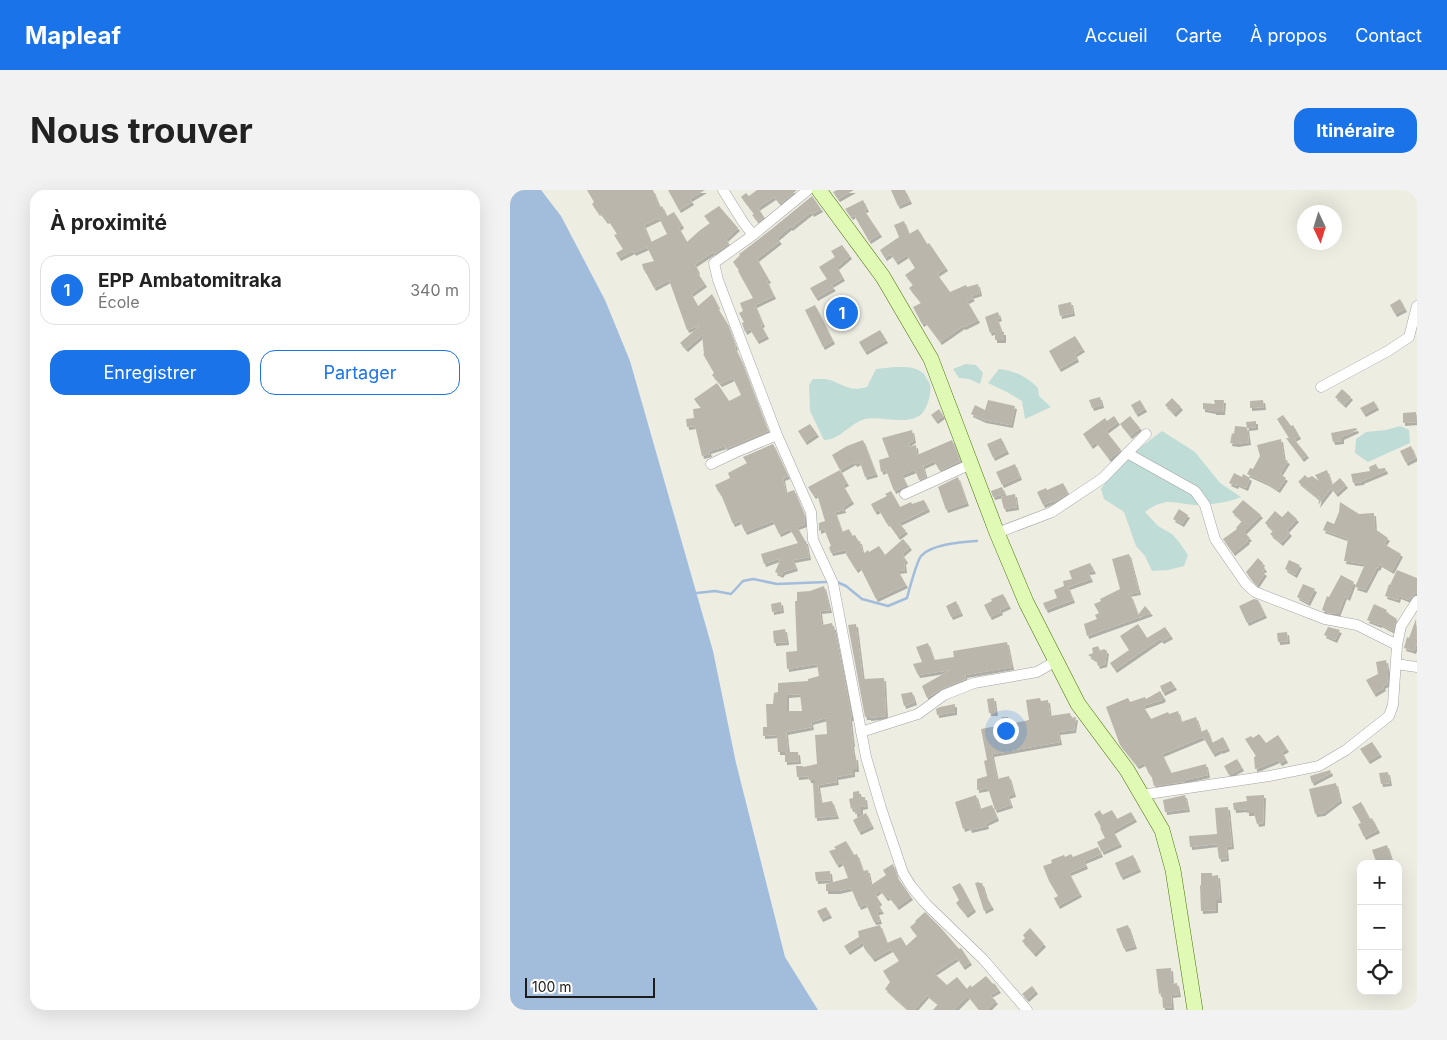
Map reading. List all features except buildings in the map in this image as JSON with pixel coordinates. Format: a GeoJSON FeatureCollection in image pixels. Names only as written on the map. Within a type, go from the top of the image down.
{"type":"FeatureCollection","features":[{"type":"Feature","properties":{"kind":"main road"},"geometry":{"type":"LineString","coordinates":[[825,191],[883,277],[930,359],[996,533],[1026,602],[1078,704],[1126,770],[1162,830],[1173,870],[1195,1010]]}},
{"type":"Feature","properties":{"kind":"street"},"geometry":{"type":"LineString","coordinates":[[723,190],[753,235]]}},
{"type":"Feature","properties":{"kind":"street"},"geometry":{"type":"LineString","coordinates":[[808,190],[753,235],[714,263],[721,288],[777,436],[811,512],[813,540],[833,583],[861,732],[881,808],[903,873],[926,904],[983,959],[1028,1010]]}},
{"type":"Feature","properties":{"kind":"street"},"geometry":{"type":"LineString","coordinates":[[1321,388],[1388,351],[1409,337],[1417,306]]}},
{"type":"Feature","properties":{"kind":"street"},"geometry":{"type":"LineString","coordinates":[[996,533],[1052,512],[1103,478],[1146,434]]}},
{"type":"Feature","properties":{"kind":"street"},"geometry":{"type":"LineString","coordinates":[[711,464],[734,452],[777,436]]}},
{"type":"Feature","properties":{"kind":"street"},"geometry":{"type":"LineString","coordinates":[[1128,453],[1195,491],[1205,504],[1215,539],[1246,584],[1255,592],[1325,619],[1357,625],[1397,645]]}},
{"type":"Feature","properties":{"kind":"street"},"geometry":{"type":"LineString","coordinates":[[904,494],[971,464]]}},
{"type":"Feature","properties":{"kind":"street"},"geometry":{"type":"LineString","coordinates":[[1141,795],[1268,776],[1319,766],[1346,750],[1389,716],[1393,705],[1397,645],[1401,626],[1417,601]]}},
{"type":"Feature","properties":{"kind":"street"},"geometry":{"type":"LineString","coordinates":[[861,732],[918,714],[944,695],[974,683],[1037,672],[1056,660]]}},
{"type":"Feature","properties":{"kind":"street"},"geometry":{"type":"LineString","coordinates":[[1396,664],[1417,667]]}},
{"type":"Feature","properties":{"kind":"shaded area"},"geometry":{"type":"Polygon","coordinates":[[[966,364],[976,365],[983,373],[980,384],[969,379],[959,378],[953,369],[966,364]]]}},
{"type":"Feature","properties":{"kind":"shaded area"},"geometry":{"type":"Polygon","coordinates":[[[894,367],[921,371],[929,382],[930,397],[922,414],[913,419],[906,420],[865,419],[835,437],[824,440],[810,411],[809,385],[813,379],[831,380],[849,388],[860,389],[867,387],[876,369],[894,367]]]}},
{"type":"Feature","properties":{"kind":"shaded area"},"geometry":{"type":"Polygon","coordinates":[[[999,369],[1025,377],[1038,388],[1039,396],[1051,407],[1025,419],[1022,401],[988,383],[999,369]]]}},
{"type":"Feature","properties":{"kind":"shaded area"},"geometry":{"type":"Polygon","coordinates":[[[1400,426],[1409,430],[1410,443],[1368,462],[1355,453],[1356,439],[1366,432],[1386,430],[1400,426]]]}},
{"type":"Feature","properties":{"kind":"shaded area"},"geometry":{"type":"Polygon","coordinates":[[[1162,431],[1195,452],[1220,483],[1241,497],[1202,505],[1173,502],[1160,503],[1145,512],[1158,526],[1172,534],[1188,555],[1184,566],[1152,571],[1145,556],[1136,546],[1124,512],[1104,499],[1101,489],[1117,465],[1162,431]]]}},
{"type":"Feature","properties":{"kind":"water"},"geometry":{"type":"Polygon","coordinates":[[[510,190],[541,190],[561,216],[605,300],[630,361],[713,651],[736,763],[785,957],[818,1010],[510,1010],[510,190]]]}},
{"type":"Feature","properties":{"kind":"waterway"},"geometry":{"type":"LineString","coordinates":[[837,582],[846,586],[862,599],[888,606],[907,598],[917,564],[921,556],[926,552],[947,544],[977,541]]}},
{"type":"Feature","properties":{"kind":"waterway"},"geometry":{"type":"LineString","coordinates":[[697,593],[715,591],[731,594],[743,581],[753,579],[777,584],[826,582]]}},
{"type":"Feature","properties":{"kind":"place","name":"EPP Ambatomitraka"},"geometry":{"type":"Point","coordinates":[842,313]}}]}
